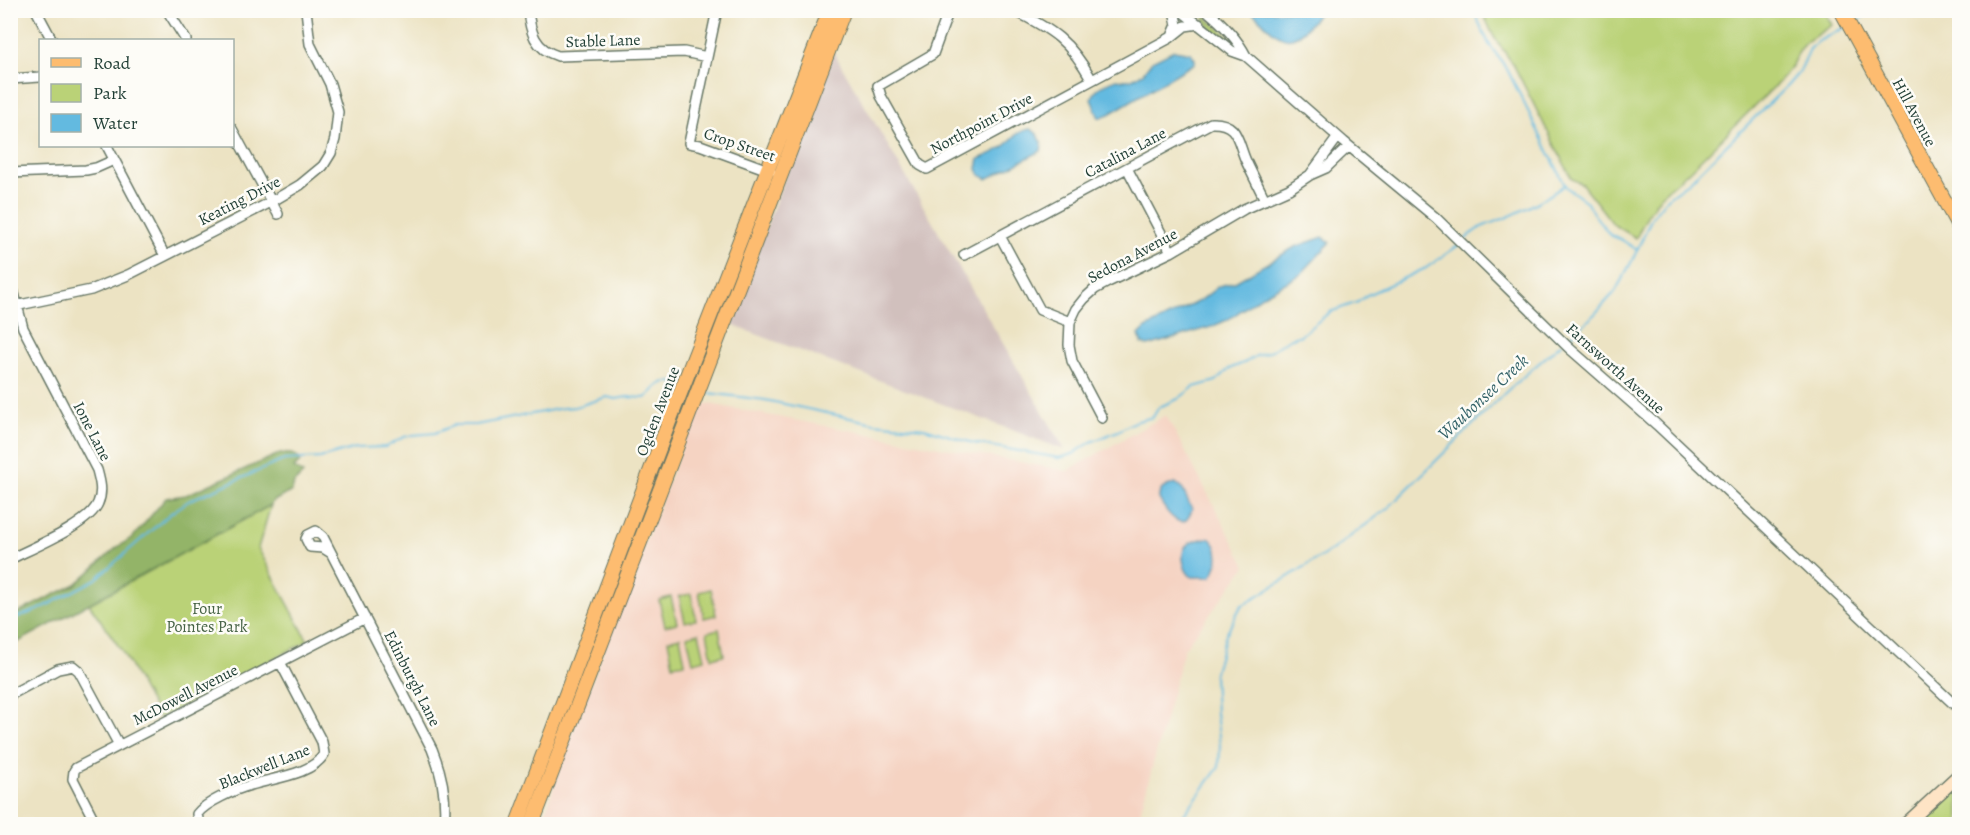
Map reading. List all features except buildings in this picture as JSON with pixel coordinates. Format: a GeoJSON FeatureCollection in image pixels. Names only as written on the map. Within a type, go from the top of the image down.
{"type":"FeatureCollection","features":[{"type":"Feature","properties":{"kind":"main road","name":"Ogden Avenue"},"geometry":{"type":"LineString","coordinates":[[532,825],[775,172],[830,10]]}},
{"type":"Feature","properties":{"kind":"main road","name":"Ogden Avenue"},"geometry":{"type":"LineString","coordinates":[[517,825],[672,414],[844,10]]}},
{"type":"Feature","properties":{"kind":"main road","name":"Hill Avenue"},"geometry":{"type":"LineString","coordinates":[[1843,13],[1959,229]]}},
{"type":"Feature","properties":{"kind":"street"},"geometry":{"type":"LineString","coordinates":[[36,10],[51,39]]}},
{"type":"Feature","properties":{"kind":"street"},"geometry":{"type":"LineString","coordinates":[[167,10],[185,39]]}},
{"type":"Feature","properties":{"kind":"street","name":"Keating Drive"},"geometry":{"type":"LineString","coordinates":[[14,306],[106,285],[271,202],[311,177],[323,166],[331,153],[335,139],[338,112],[330,84],[310,44],[306,10]]}},
{"type":"Feature","properties":{"kind":"street","name":"Stable Lane"},"geometry":{"type":"LineString","coordinates":[[528,10],[531,31],[535,40],[547,52],[558,56],[684,52],[707,57]]}},
{"type":"Feature","properties":{"kind":"street"},"geometry":{"type":"LineString","coordinates":[[707,57],[717,10]]}},
{"type":"Feature","properties":{"kind":"street","name":"Northpoint Drive"},"geometry":{"type":"LineString","coordinates":[[949,10],[933,54],[878,86],[881,96],[920,165],[927,170],[1196,22]]}},
{"type":"Feature","properties":{"kind":"street"},"geometry":{"type":"LineString","coordinates":[[1170,38],[1177,24],[1174,10]]}},
{"type":"Feature","properties":{"kind":"street","name":"Farnsworth Avenue"},"geometry":{"type":"LineString","coordinates":[[1180,10],[1232,51],[1246,56]]}},
{"type":"Feature","properties":{"kind":"street"},"geometry":{"type":"LineString","coordinates":[[1196,22],[1200,10]]}},
{"type":"Feature","properties":{"kind":"street","name":"Farnsworth Avenue"},"geometry":{"type":"LineString","coordinates":[[1206,10],[1239,43],[1246,56],[1338,137],[1436,218],[1569,348],[1658,425],[1959,710]]}},
{"type":"Feature","properties":{"kind":"street"},"geometry":{"type":"LineString","coordinates":[[1018,12],[1064,40],[1080,59],[1092,80]]}},
{"type":"Feature","properties":{"kind":"street","name":"Crop Street"},"geometry":{"type":"LineString","coordinates":[[707,57],[689,143],[775,172]]}},
{"type":"Feature","properties":{"kind":"street"},"geometry":{"type":"LineString","coordinates":[[10,79],[39,77]]}},
{"type":"Feature","properties":{"kind":"street","name":"Catalina Lane"},"geometry":{"type":"LineString","coordinates":[[964,255],[1211,123],[1221,123],[1231,128],[1238,137],[1245,160],[1265,200]]}},
{"type":"Feature","properties":{"kind":"street"},"geometry":{"type":"LineString","coordinates":[[234,133],[278,214]]}},
{"type":"Feature","properties":{"kind":"street","name":"Sedona Avenue"},"geometry":{"type":"LineString","coordinates":[[1310,175],[1338,137]]}},
{"type":"Feature","properties":{"kind":"street","name":"Sedona Avenue"},"geometry":{"type":"LineString","coordinates":[[1070,322],[1076,309],[1095,289],[1171,252],[1244,209],[1289,189],[1331,165],[1349,146]]}},
{"type":"Feature","properties":{"kind":"street"},"geometry":{"type":"LineString","coordinates":[[107,147],[165,256]]}},
{"type":"Feature","properties":{"kind":"street"},"geometry":{"type":"LineString","coordinates":[[10,173],[86,170],[114,160]]}},
{"type":"Feature","properties":{"kind":"street"},"geometry":{"type":"LineString","coordinates":[[1127,168],[1171,252]]}},
{"type":"Feature","properties":{"kind":"street"},"geometry":{"type":"LineString","coordinates":[[1000,236],[1040,309],[1070,322],[1069,345],[1072,361],[1102,418]]}},
{"type":"Feature","properties":{"kind":"street","name":"Ione Lane"},"geometry":{"type":"LineString","coordinates":[[10,278],[14,306],[27,336],[97,470],[101,488],[98,504],[84,520],[10,559]]}},
{"type":"Feature","properties":{"kind":"street","name":"Edinburgh Lane"},"geometry":{"type":"LineString","coordinates":[[331,553],[438,763],[444,790],[444,825]]}},
{"type":"Feature","properties":{"kind":"street","name":"McDowell Avenue"},"geometry":{"type":"LineString","coordinates":[[96,825],[73,779],[74,771],[81,764],[365,618]]}},
{"type":"Feature","properties":{"kind":"street","name":"Blackwell Lane"},"geometry":{"type":"LineString","coordinates":[[199,825],[197,814],[205,807],[249,785],[280,778],[309,767],[318,762],[324,754],[322,742],[280,662]]}},
{"type":"Feature","properties":{"kind":"street"},"geometry":{"type":"LineString","coordinates":[[10,695],[58,669],[74,666],[80,671],[119,745]]}},
{"type":"Feature","properties":{"kind":"street"},"geometry":{"type":"LineString","coordinates":[[1906,825],[1959,774]]}},
{"type":"Feature","properties":{"kind":"shaded area"},"geometry":{"type":"Polygon","coordinates":[[[833,51],[1065,450],[729,324],[833,51]]]}},
{"type":"Feature","properties":{"kind":"shaded area"},"geometry":{"type":"Polygon","coordinates":[[[699,402],[1067,471],[1166,415],[1246,566],[1184,649],[1137,824],[542,824],[565,752],[699,402]]]}},
{"type":"Feature","properties":{"kind":"shaded area"},"geometry":{"type":"Polygon","coordinates":[[[1959,432],[1959,477],[1951,458],[1950,448],[1952,440],[1959,432]]]}},
{"type":"Feature","properties":{"kind":"green space"},"geometry":{"type":"Polygon","coordinates":[[[1482,11],[1824,11],[1832,25],[1806,42],[1798,51],[1792,66],[1779,82],[1686,174],[1662,194],[1648,214],[1636,238],[1614,225],[1582,184],[1572,179],[1513,64],[1494,37],[1482,11]]]}},
{"type":"Feature","properties":{"kind":"green space"},"geometry":{"type":"Polygon","coordinates":[[[1206,17],[1237,43],[1237,46],[1233,47],[1210,28],[1204,19],[1206,17]]]}},
{"type":"Feature","properties":{"kind":"green space"},"geometry":{"type":"Polygon","coordinates":[[[746,241],[725,308],[597,640],[620,570],[746,241]]]}},
{"type":"Feature","properties":{"kind":"green space"},"geometry":{"type":"Polygon","coordinates":[[[279,454],[292,454],[299,459],[300,462],[294,468],[303,474],[294,483],[292,491],[272,502],[271,505],[11,646],[11,616],[76,584],[116,548],[133,537],[166,498],[186,495],[279,454]]]}},
{"type":"Feature","properties":{"kind":"green space","name":"Four Pointes Park"},"geometry":{"type":"Polygon","coordinates":[[[271,505],[258,548],[308,641],[159,718],[122,651],[89,604],[271,505]]]}},
{"type":"Feature","properties":{"kind":"green space"},"geometry":{"type":"Polygon","coordinates":[[[711,589],[716,615],[704,618],[699,592],[711,589]]]}},
{"type":"Feature","properties":{"kind":"green space"},"geometry":{"type":"Polygon","coordinates":[[[691,594],[696,620],[685,622],[679,596],[691,594]]]}},
{"type":"Feature","properties":{"kind":"green space"},"geometry":{"type":"Polygon","coordinates":[[[671,597],[677,623],[665,626],[659,600],[671,597]]]}},
{"type":"Feature","properties":{"kind":"green space"},"geometry":{"type":"Polygon","coordinates":[[[719,629],[724,655],[712,658],[707,632],[719,629]]]}},
{"type":"Feature","properties":{"kind":"green space"},"geometry":{"type":"Polygon","coordinates":[[[699,633],[705,659],[693,662],[687,636],[699,633]]]}},
{"type":"Feature","properties":{"kind":"green space"},"geometry":{"type":"Polygon","coordinates":[[[680,637],[685,663],[673,665],[668,640],[680,637]]]}},
{"type":"Feature","properties":{"kind":"green space"},"geometry":{"type":"Polygon","coordinates":[[[1959,785],[1959,824],[1917,824],[1959,785]]]}},
{"type":"Feature","properties":{"kind":"water"},"geometry":{"type":"Polygon","coordinates":[[[1251,11],[1320,11],[1301,33],[1287,38],[1272,31],[1251,11]]]}},
{"type":"Feature","properties":{"kind":"water"},"geometry":{"type":"Polygon","coordinates":[[[1174,50],[1191,53],[1195,63],[1099,118],[1091,99],[1097,89],[1116,79],[1132,79],[1143,73],[1152,61],[1174,50]]]}},
{"type":"Feature","properties":{"kind":"water"},"geometry":{"type":"Polygon","coordinates":[[[1030,129],[1040,138],[1041,151],[987,179],[980,175],[977,169],[979,159],[1000,149],[1019,133],[1030,129]]]}},
{"type":"Feature","properties":{"kind":"water"},"geometry":{"type":"Polygon","coordinates":[[[1323,237],[1330,242],[1329,244],[1300,275],[1265,294],[1227,320],[1148,346],[1142,344],[1139,335],[1146,328],[1201,300],[1219,286],[1235,282],[1295,247],[1323,237]]]}},
{"type":"Feature","properties":{"kind":"water"},"geometry":{"type":"Polygon","coordinates":[[[1176,484],[1181,486],[1192,509],[1189,517],[1180,522],[1170,515],[1159,499],[1160,492],[1164,488],[1176,484]]]}},
{"type":"Feature","properties":{"kind":"water"},"geometry":{"type":"Polygon","coordinates":[[[1209,538],[1216,546],[1218,556],[1214,572],[1211,577],[1192,577],[1184,565],[1184,550],[1192,542],[1209,538]]]}},
{"type":"Feature","properties":{"kind":"waterway"},"geometry":{"type":"LineString","coordinates":[[1473,10],[1489,44],[1507,69],[1566,187],[1587,202],[1610,235],[1637,250]]}},
{"type":"Feature","properties":{"kind":"waterway","name":"Waubonsee Creek"},"geometry":{"type":"LineString","coordinates":[[1853,23],[1875,10]]}},
{"type":"Feature","properties":{"kind":"waterway","name":"Waubonsee Creek"},"geometry":{"type":"LineString","coordinates":[[1566,340],[1615,292],[1652,217],[1667,198],[1690,181],[1788,85],[1800,71],[1810,49],[1817,42],[1845,27]]}},
{"type":"Feature","properties":{"kind":"waterway"},"geometry":{"type":"LineString","coordinates":[[1463,242],[1477,230],[1527,208],[1565,184]]}},
{"type":"Feature","properties":{"kind":"waterway"},"geometry":{"type":"LineString","coordinates":[[708,393],[765,400],[874,423],[924,428],[973,443],[1059,458],[1073,454],[1091,442],[1134,422],[1153,417],[1159,407],[1178,399],[1194,387],[1216,381],[1229,369],[1301,335],[1330,312],[1358,302],[1367,295],[1426,268],[1459,245]]}},
{"type":"Feature","properties":{"kind":"waterway","name":"Waubonsee Creek"},"geometry":{"type":"LineString","coordinates":[[1177,824],[1219,767],[1220,745],[1214,675],[1226,634],[1241,606],[1332,550],[1387,509],[1508,390],[1562,343]]}},
{"type":"Feature","properties":{"kind":"waterway"},"geometry":{"type":"LineString","coordinates":[[10,620],[40,609],[96,579],[171,513],[190,500],[284,460],[320,458],[356,448],[386,447],[404,437],[435,433],[455,425],[476,425],[575,407],[607,397],[645,398],[665,382],[677,383]]}}]}
